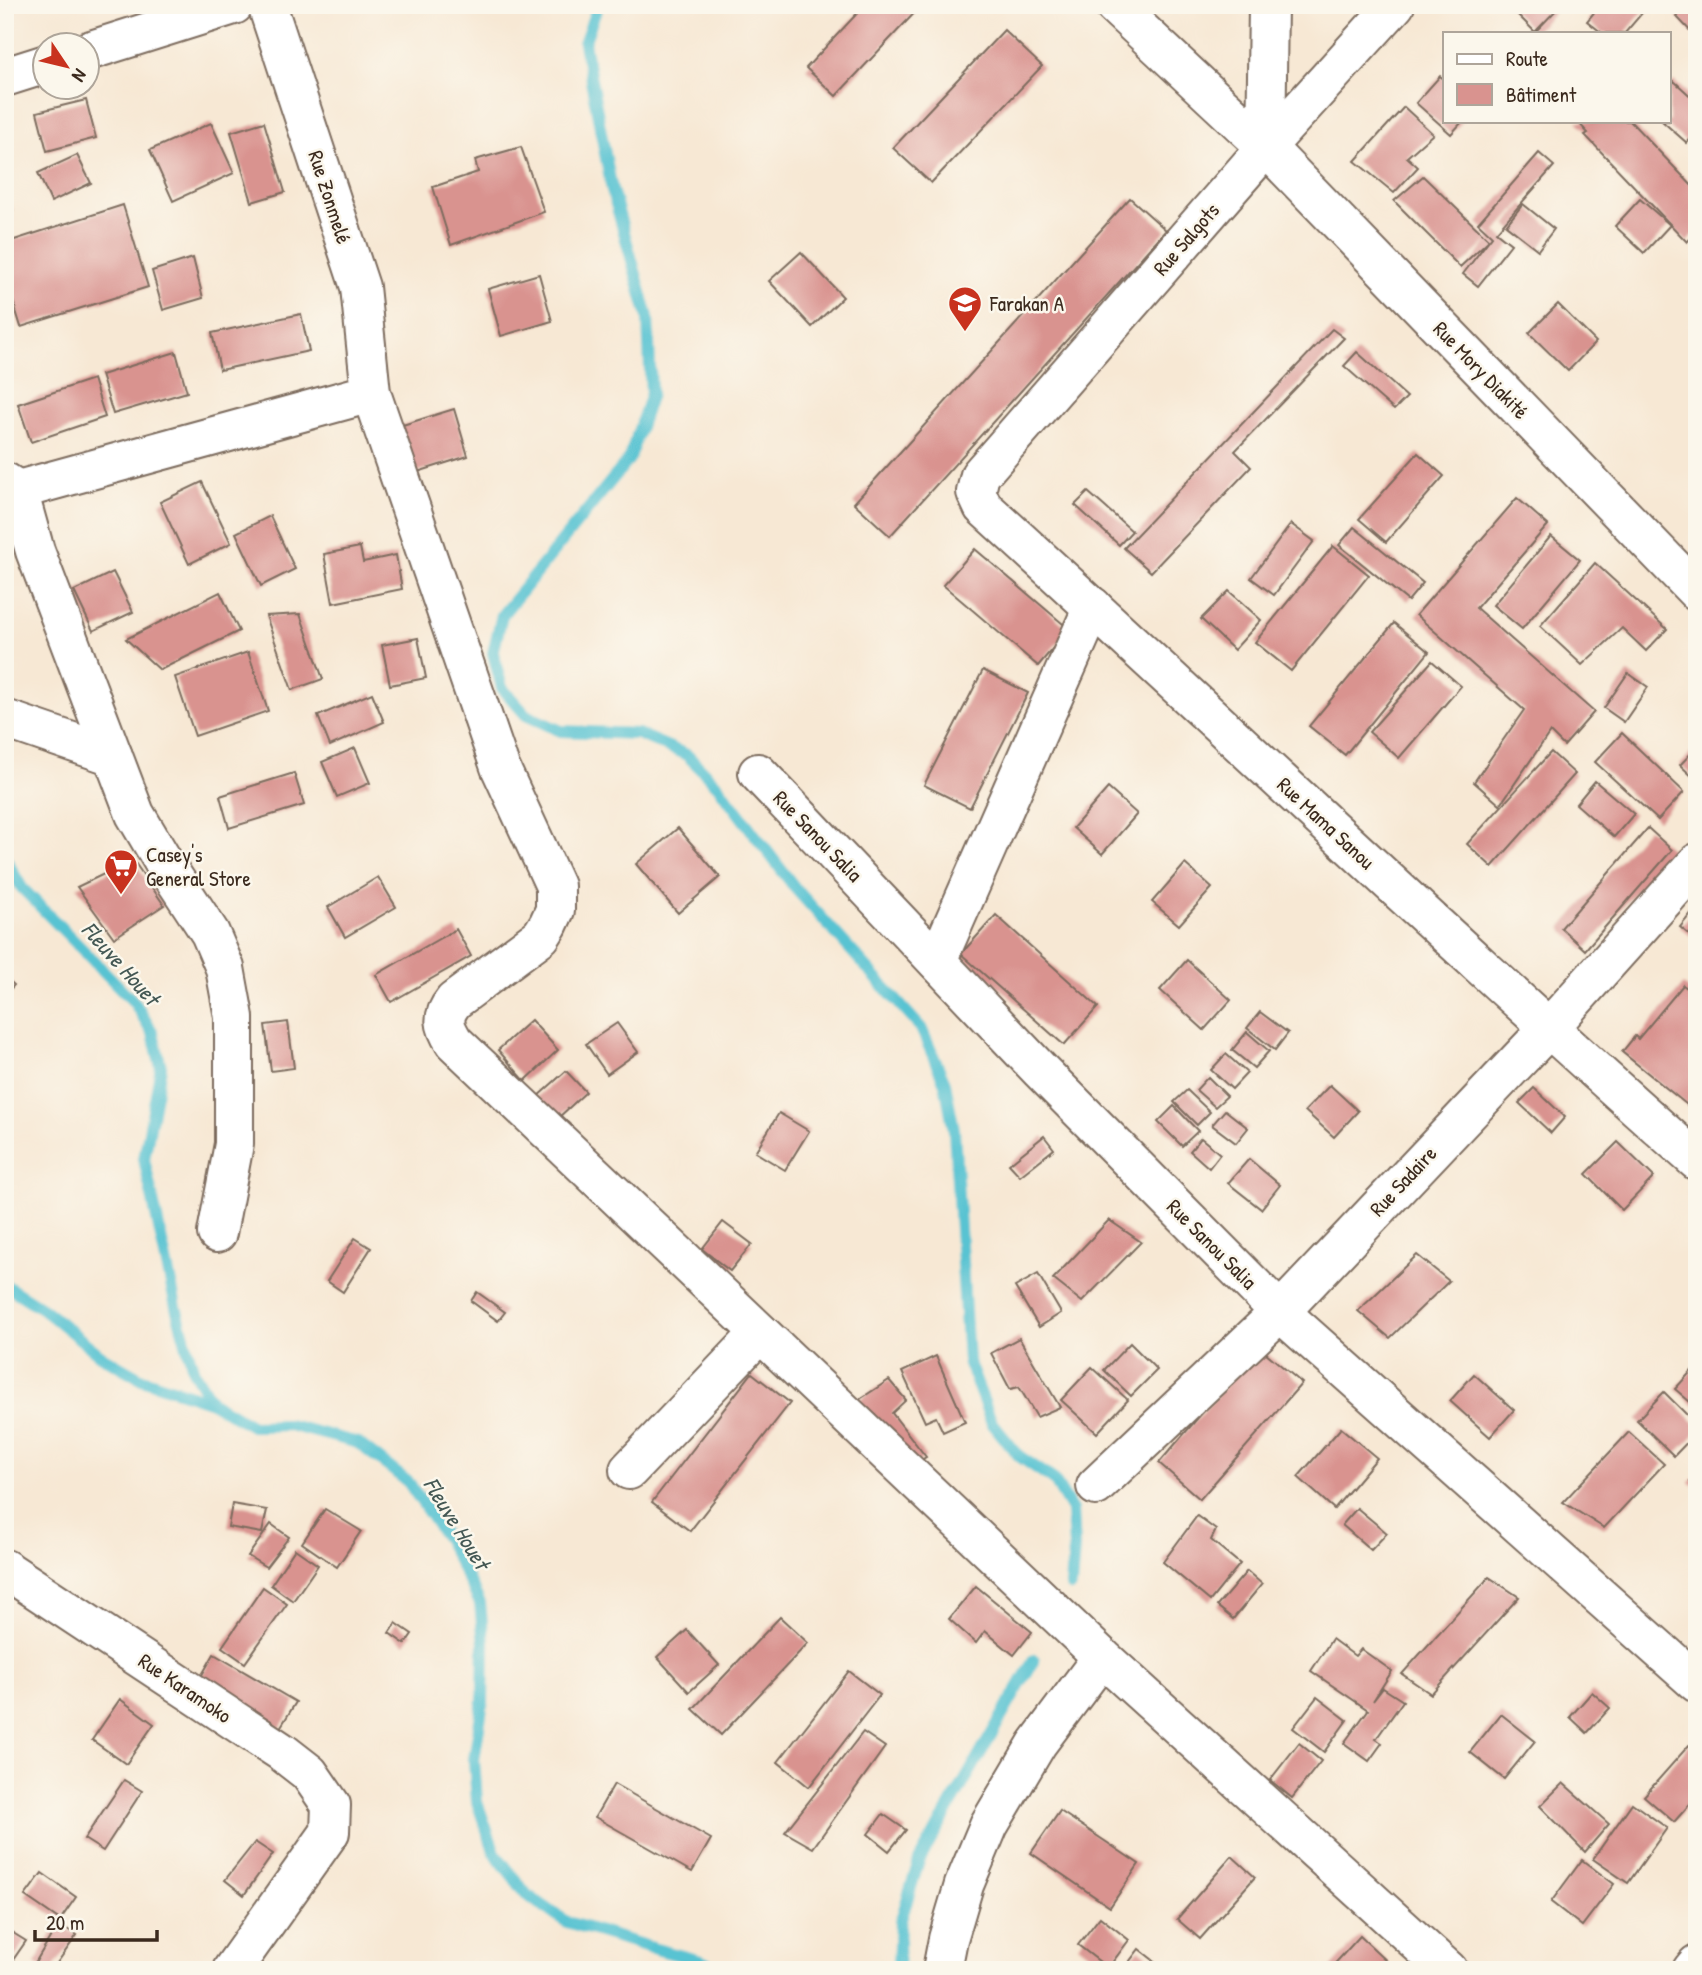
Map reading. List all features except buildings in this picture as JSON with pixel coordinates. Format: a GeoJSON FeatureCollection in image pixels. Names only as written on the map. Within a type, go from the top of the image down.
{"type":"FeatureCollection","features":[{"type":"Feature","properties":{"kind":"street"},"geometry":{"type":"LineString","coordinates":[[102,47],[234,5]]}},
{"type":"Feature","properties":{"kind":"street","name":"Rue Zonmelé"},"geometry":{"type":"LineString","coordinates":[[267,5],[360,287],[371,393],[500,767],[555,886],[555,910],[541,936],[453,1001],[446,1010],[444,1021],[454,1042],[1102,1657],[1448,1970]]}},
{"type":"Feature","properties":{"kind":"street","name":"Rue Mory Diakité"},"geometry":{"type":"LineString","coordinates":[[1114,5],[1266,147],[1697,592]]}},
{"type":"Feature","properties":{"kind":"street"},"geometry":{"type":"LineString","coordinates":[[1266,147],[1268,5]]}},
{"type":"Feature","properties":{"kind":"street","name":"Rue Salgots"},"geometry":{"type":"LineString","coordinates":[[979,475],[1266,147],[1395,5]]}},
{"type":"Feature","properties":{"kind":"street"},"geometry":{"type":"LineString","coordinates":[[5,77],[32,68]]}},
{"type":"Feature","properties":{"kind":"street"},"geometry":{"type":"LineString","coordinates":[[218,1233],[234,1144],[234,1017],[226,968],[210,933],[135,814],[12,486],[371,393]]}},
{"type":"Feature","properties":{"kind":"street","name":"Rue Mama Sanou"},"geometry":{"type":"LineString","coordinates":[[979,475],[976,492],[982,507],[1548,1029],[1697,1161]]}},
{"type":"Feature","properties":{"kind":"street"},"geometry":{"type":"LineString","coordinates":[[937,961],[1093,607]]}},
{"type":"Feature","properties":{"kind":"street"},"geometry":{"type":"LineString","coordinates":[[5,719],[113,756]]}},
{"type":"Feature","properties":{"kind":"street","name":"Rue Sanou Salia"},"geometry":{"type":"LineString","coordinates":[[758,773],[1040,1070],[1280,1312],[1697,1683]]}},
{"type":"Feature","properties":{"kind":"street","name":"Rue Sadaire"},"geometry":{"type":"LineString","coordinates":[[1096,1486],[1280,1312],[1548,1029],[1697,863]]}},
{"type":"Feature","properties":{"kind":"street"},"geometry":{"type":"LineString","coordinates":[[629,1470],[761,1333]]}},
{"type":"Feature","properties":{"kind":"street","name":"Rue Karamoko"},"geometry":{"type":"LineString","coordinates":[[5,1569],[271,1745],[309,1773],[331,1805],[330,1832],[232,1970]]}},
{"type":"Feature","properties":{"kind":"street"},"geometry":{"type":"LineString","coordinates":[[942,1970],[964,1885],[989,1825],[1037,1744],[1102,1657]]}},
{"type":"Feature","properties":{"kind":"street"},"geometry":{"type":"LineString","coordinates":[[1692,1970],[1697,1965]]}},
{"type":"Feature","properties":{"kind":"waterway"},"geometry":{"type":"LineString","coordinates":[[598,5],[584,43],[612,190],[648,317],[651,394],[629,459],[502,615],[493,653],[502,688],[526,715],[561,731],[638,734],[687,755],[718,786],[795,888],[921,1028],[945,1083],[954,1130],[968,1361],[992,1423],[1019,1456],[1054,1480],[1072,1510],[1074,1548],[1071,1586]]}},
{"type":"Feature","properties":{"kind":"waterway","name":"Fleuve Houet"},"geometry":{"type":"LineString","coordinates":[[5,858],[22,888],[134,1002],[153,1033],[161,1067],[144,1159],[176,1307],[194,1372],[212,1402],[252,1426],[289,1425],[358,1443],[408,1482],[448,1541],[480,1603],[484,1643],[483,1701],[474,1760],[477,1802],[495,1853],[527,1895],[567,1922],[701,1961],[721,1970]]}},
{"type":"Feature","properties":{"kind":"waterway"},"geometry":{"type":"LineString","coordinates":[[5,1285],[43,1309],[100,1355],[142,1379],[212,1402]]}},
{"type":"Feature","properties":{"kind":"waterway"},"geometry":{"type":"LineString","coordinates":[[898,1970],[900,1923],[919,1861],[1034,1660]]}},
{"type":"Feature","properties":{"kind":"place","name":"Farakan A"},"geometry":{"type":"Point","coordinates":[965,333]}},
{"type":"Feature","properties":{"kind":"place","name":"Casey's General Store"},"geometry":{"type":"Point","coordinates":[121,896]}}]}
